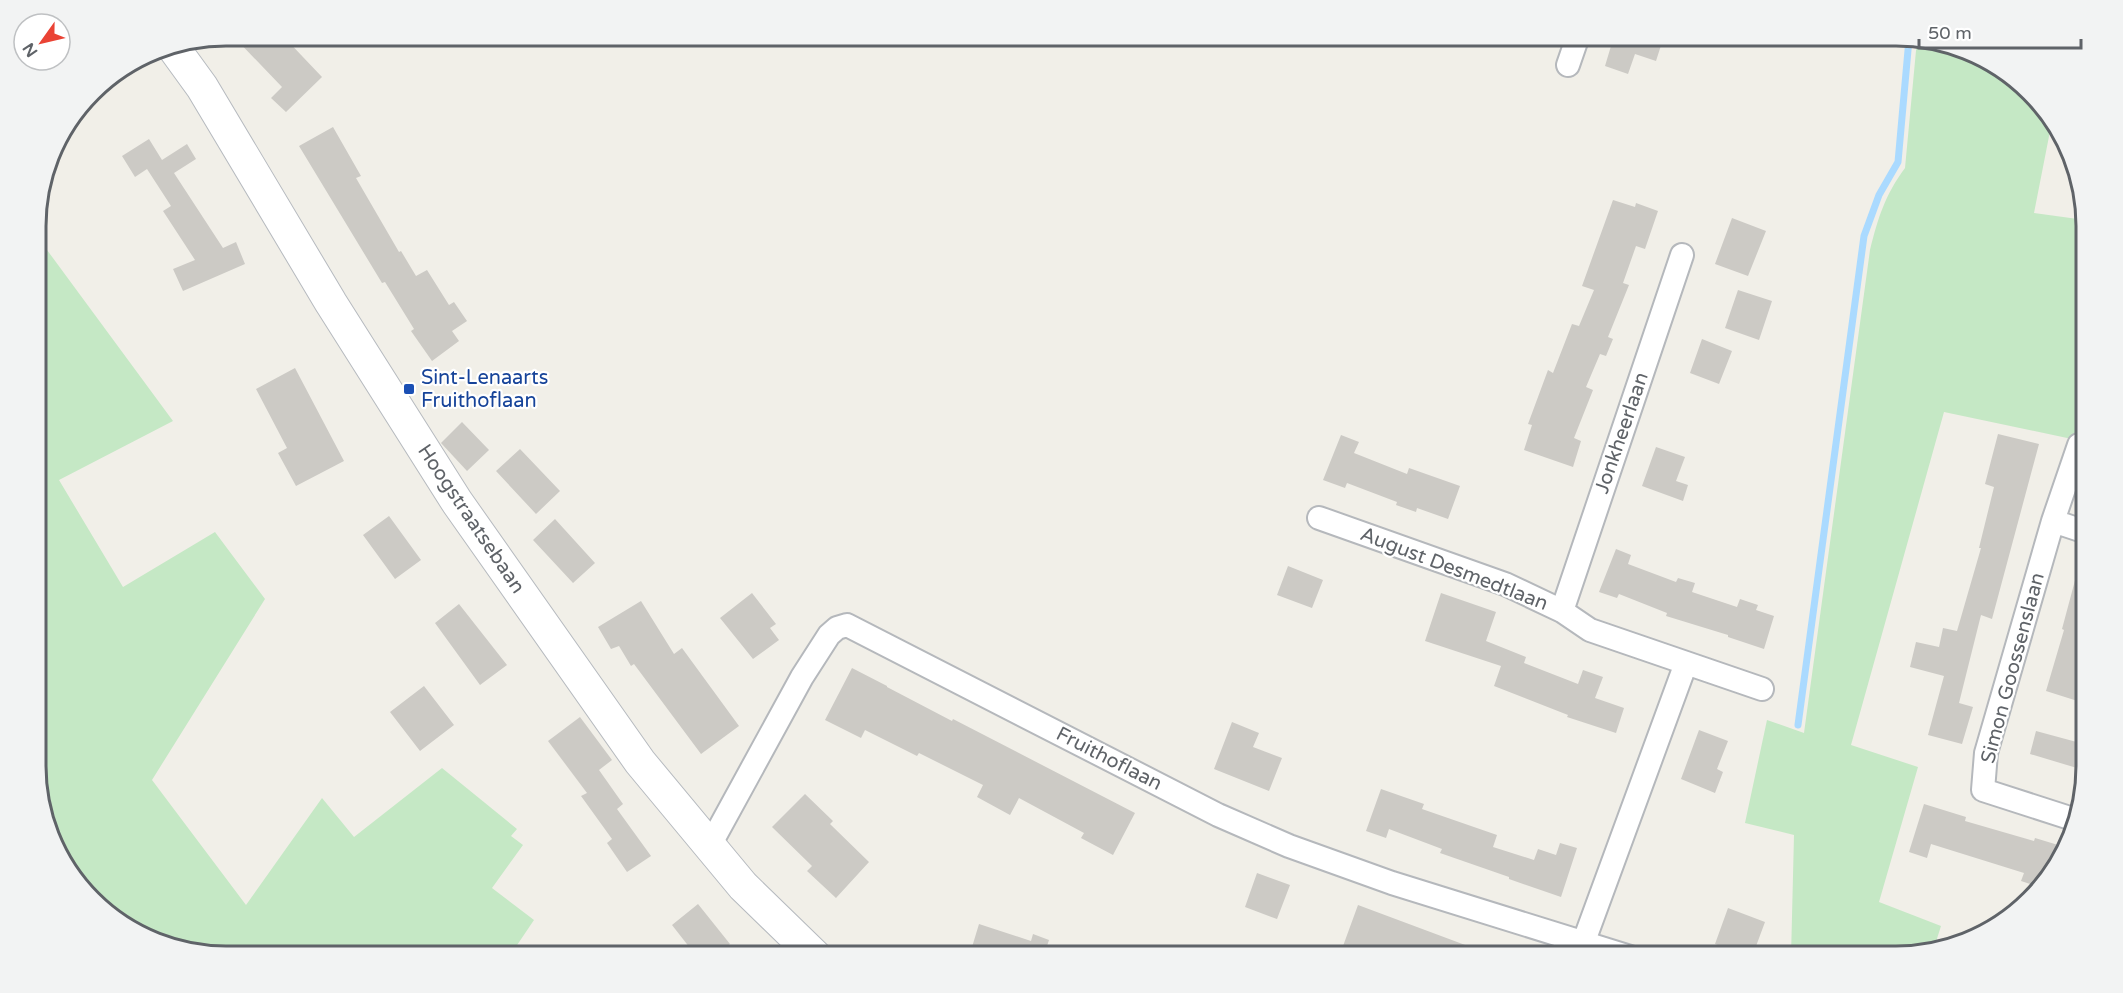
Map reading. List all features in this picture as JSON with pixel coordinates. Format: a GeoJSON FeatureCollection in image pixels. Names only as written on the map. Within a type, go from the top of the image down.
{"type":"FeatureCollection","features":[{"type":"Feature","properties":{"kind":"main road","name":"Hoogstraatsebaan"},"geometry":{"type":"LineString","coordinates":[[178,54],[202,87],[331,303],[457,502],[640,762],[743,886],[805,946]]}},
{"type":"Feature","properties":{"kind":"street"},"geometry":{"type":"LineString","coordinates":[[1568,65],[1574,46]]}},
{"type":"Feature","properties":{"kind":"street","name":"Jonkheerlaan"},"geometry":{"type":"LineString","coordinates":[[1562,611],[1682,255]]}},
{"type":"Feature","properties":{"kind":"street","name":"Simon Goossenslaan"},"geometry":{"type":"LineString","coordinates":[[2069,818],[1983,790],[1986,753],[2053,521],[2076,453]]}},
{"type":"Feature","properties":{"kind":"street","name":"August Desmedtlaan"},"geometry":{"type":"LineString","coordinates":[[1319,518],[1505,584],[1562,611],[1590,630],[1762,689]]}},
{"type":"Feature","properties":{"kind":"street"},"geometry":{"type":"LineString","coordinates":[[2053,521],[2076,529]]}},
{"type":"Feature","properties":{"kind":"street","name":"Fruithoflaan"},"geometry":{"type":"LineString","coordinates":[[709,847],[802,677],[829,635],[837,628],[847,625],[1218,815],[1279,842],[1392,883],[1598,946]]}},
{"type":"Feature","properties":{"kind":"street"},"geometry":{"type":"LineString","coordinates":[[1584,941],[1686,663]]}},
{"type":"Feature","properties":{"kind":"green space"},"geometry":{"type":"Polygon","coordinates":[[[1916,48],[1954,56],[1986,71],[2024,99],[2050,133],[2034,213],[2076,219],[2076,440],[1944,412],[1851,745],[1918,767],[1879,902],[1941,926],[1936,942],[1932,943],[1908,946],[1791,946],[1794,835],[1745,823],[1767,720],[1804,733],[1870,250],[1883,207],[1905,168],[1916,48]]]}},
{"type":"Feature","properties":{"kind":"green space"},"geometry":{"type":"Polygon","coordinates":[[[47,250],[173,421],[59,480],[123,587],[215,532],[265,599],[152,780],[246,905],[322,798],[354,837],[442,768],[517,829],[511,836],[523,845],[492,888],[534,920],[516,946],[215,946],[169,937],[136,922],[99,894],[84,876],[60,835],[48,790],[46,766],[47,250]]]}},
{"type":"Feature","properties":{"kind":"building"},"geometry":{"type":"Polygon","coordinates":[[[1611,46],[1661,46],[1656,61],[1635,54],[1628,74],[1605,66],[1611,46]]]}},
{"type":"Feature","properties":{"kind":"building"},"geometry":{"type":"Polygon","coordinates":[[[244,47],[293,47],[322,77],[286,112],[271,98],[282,87],[244,47]]]}},
{"type":"Feature","properties":{"kind":"building"},"geometry":{"type":"Polygon","coordinates":[[[333,127],[361,176],[356,178],[399,252],[401,251],[416,276],[427,270],[449,305],[454,302],[467,321],[452,331],[459,341],[432,361],[411,331],[414,329],[385,282],[382,283],[299,146],[333,127]]]}},
{"type":"Feature","properties":{"kind":"building"},"geometry":{"type":"Polygon","coordinates":[[[149,139],[162,160],[187,144],[196,159],[174,173],[223,248],[236,242],[245,264],[183,291],[173,269],[195,260],[163,211],[171,206],[147,169],[135,177],[122,156],[149,139]]]}},
{"type":"Feature","properties":{"kind":"building"},"geometry":{"type":"Polygon","coordinates":[[[1613,200],[1635,207],[1636,203],[1658,211],[1645,249],[1636,246],[1623,283],[1629,285],[1608,337],[1613,339],[1606,356],[1600,354],[1586,387],[1593,390],[1574,438],[1581,441],[1573,467],[1524,450],[1532,425],[1528,424],[1548,370],[1553,373],[1572,324],[1579,326],[1594,290],[1582,286],[1613,200]]]}},
{"type":"Feature","properties":{"kind":"building"},"geometry":{"type":"Polygon","coordinates":[[[1732,218],[1766,231],[1748,276],[1715,264],[1732,218]]]}},
{"type":"Feature","properties":{"kind":"building"},"geometry":{"type":"Polygon","coordinates":[[[1738,290],[1772,301],[1759,340],[1725,328],[1738,290]]]}},
{"type":"Feature","properties":{"kind":"building"},"geometry":{"type":"Polygon","coordinates":[[[1702,339],[1732,351],[1719,384],[1690,373],[1702,339]]]}},
{"type":"Feature","properties":{"kind":"building"},"geometry":{"type":"Polygon","coordinates":[[[295,368],[344,461],[296,486],[278,453],[287,448],[256,389],[295,368]]]}},
{"type":"Feature","properties":{"kind":"building"},"geometry":{"type":"Polygon","coordinates":[[[462,422],[489,450],[467,471],[441,443],[462,422]]]}},
{"type":"Feature","properties":{"kind":"building"},"geometry":{"type":"Polygon","coordinates":[[[1998,434],[2039,444],[1992,619],[1981,615],[1959,703],[1973,707],[1962,744],[1928,735],[1944,676],[1910,667],[1916,642],[1939,647],[1943,628],[1957,631],[1981,548],[1979,548],[1994,487],[1985,484],[1998,434]]]}},
{"type":"Feature","properties":{"kind":"building"},"geometry":{"type":"Polygon","coordinates":[[[1341,435],[1359,442],[1354,453],[1407,474],[1409,468],[1460,486],[1448,519],[1417,508],[1416,512],[1396,505],[1397,502],[1347,483],[1345,488],[1323,480],[1341,435]]]}},
{"type":"Feature","properties":{"kind":"building"},"geometry":{"type":"Polygon","coordinates":[[[1656,447],[1685,457],[1676,481],[1688,485],[1683,501],[1642,486],[1656,447]]]}},
{"type":"Feature","properties":{"kind":"building"},"geometry":{"type":"Polygon","coordinates":[[[520,449],[560,491],[536,514],[496,471],[520,449]]]}},
{"type":"Feature","properties":{"kind":"building"},"geometry":{"type":"Polygon","coordinates":[[[389,516],[421,560],[395,579],[363,535],[389,516]]]}},
{"type":"Feature","properties":{"kind":"building"},"geometry":{"type":"Polygon","coordinates":[[[555,519],[595,563],[573,583],[533,540],[555,519]]]}},
{"type":"Feature","properties":{"kind":"building"},"geometry":{"type":"Polygon","coordinates":[[[1616,549],[1631,555],[1628,564],[1676,582],[1678,578],[1695,583],[1692,592],[1737,607],[1740,599],[1758,605],[1756,610],[1774,616],[1764,649],[1666,616],[1667,613],[1619,594],[1617,598],[1599,592],[1616,549]]]}},
{"type":"Feature","properties":{"kind":"building"},"geometry":{"type":"Polygon","coordinates":[[[1288,566],[1323,580],[1312,608],[1277,595],[1288,566]]]}},
{"type":"Feature","properties":{"kind":"building"},"geometry":{"type":"Polygon","coordinates":[[[2076,577],[2076,701],[2046,691],[2064,630],[2062,629],[2076,577]]]}},
{"type":"Feature","properties":{"kind":"building"},"geometry":{"type":"Polygon","coordinates":[[[752,593],[776,624],[770,628],[779,640],[753,659],[720,618],[752,593]]]}},
{"type":"Feature","properties":{"kind":"building"},"geometry":{"type":"Polygon","coordinates":[[[1441,593],[1496,612],[1486,641],[1526,657],[1524,663],[1578,684],[1583,670],[1603,677],[1595,698],[1624,708],[1616,733],[1567,717],[1568,715],[1494,686],[1501,666],[1425,641],[1441,593]]]}},
{"type":"Feature","properties":{"kind":"building"},"geometry":{"type":"Polygon","coordinates":[[[641,601],[674,654],[682,648],[739,726],[701,754],[634,664],[631,666],[619,646],[611,649],[598,627],[641,601]]]}},
{"type":"Feature","properties":{"kind":"building"},"geometry":{"type":"Polygon","coordinates":[[[459,604],[507,665],[480,685],[435,623],[459,604]]]}},
{"type":"Feature","properties":{"kind":"building"},"geometry":{"type":"Polygon","coordinates":[[[852,668],[1135,813],[1113,855],[1081,838],[1084,833],[1019,798],[1010,815],[977,797],[983,785],[919,753],[917,756],[865,730],[861,738],[825,720],[852,668]]]}},
{"type":"Feature","properties":{"kind":"building"},"geometry":{"type":"Polygon","coordinates":[[[424,686],[454,725],[420,751],[390,712],[424,686]]]}},
{"type":"Feature","properties":{"kind":"building"},"geometry":{"type":"Polygon","coordinates":[[[580,717],[612,760],[599,770],[623,804],[617,809],[651,856],[627,872],[607,843],[612,839],[581,796],[587,793],[548,741],[580,717]]]}},
{"type":"Feature","properties":{"kind":"building"},"geometry":{"type":"Polygon","coordinates":[[[1232,722],[1259,733],[1253,747],[1282,758],[1269,791],[1214,769],[1232,722]]]}},
{"type":"Feature","properties":{"kind":"building"},"geometry":{"type":"Polygon","coordinates":[[[1699,730],[1728,741],[1717,769],[1723,772],[1715,793],[1681,779],[1699,730]]]}},
{"type":"Feature","properties":{"kind":"building"},"geometry":{"type":"Polygon","coordinates":[[[2036,731],[2076,742],[2076,768],[2030,754],[2036,731]]]}},
{"type":"Feature","properties":{"kind":"building"},"geometry":{"type":"Polygon","coordinates":[[[1381,789],[1424,804],[1422,809],[1497,835],[1493,847],[1534,860],[1538,849],[1556,855],[1560,843],[1577,848],[1561,897],[1440,853],[1442,849],[1389,829],[1386,838],[1366,831],[1381,789]]]}},
{"type":"Feature","properties":{"kind":"building"},"geometry":{"type":"Polygon","coordinates":[[[805,794],[833,821],[830,824],[869,862],[836,898],[807,871],[812,866],[772,827],[805,794]]]}},
{"type":"Feature","properties":{"kind":"building"},"geometry":{"type":"Polygon","coordinates":[[[1924,804],[1966,817],[1965,821],[2034,841],[2035,838],[2058,845],[2032,885],[2021,881],[2024,873],[1931,844],[1927,858],[1909,852],[1924,804]]]}},
{"type":"Feature","properties":{"kind":"building"},"geometry":{"type":"Polygon","coordinates":[[[1257,873],[1290,885],[1277,919],[1245,907],[1257,873]]]}},
{"type":"Feature","properties":{"kind":"building"},"geometry":{"type":"Polygon","coordinates":[[[698,904],[730,944],[727,946],[688,946],[672,925],[698,904]]]}},
{"type":"Feature","properties":{"kind":"building"},"geometry":{"type":"Polygon","coordinates":[[[1358,905],[1468,946],[1343,946],[1358,905]]]}},
{"type":"Feature","properties":{"kind":"building"},"geometry":{"type":"Polygon","coordinates":[[[1728,908],[1765,922],[1756,946],[1715,944],[1728,908]]]}},
{"type":"Feature","properties":{"kind":"building"},"geometry":{"type":"Polygon","coordinates":[[[979,924],[1031,941],[1033,934],[1049,940],[1047,946],[972,946],[979,924]]]}},
{"type":"Feature","properties":{"kind":"waterway"},"geometry":{"type":"LineString","coordinates":[[1798,725],[1864,236],[1879,195],[1898,162],[1908,47]]}},
{"type":"Feature","properties":{"kind":"place","name":"Sint-Lenaarts Fruithoflaan"},"geometry":{"type":"Point","coordinates":[409,389]}}]}
